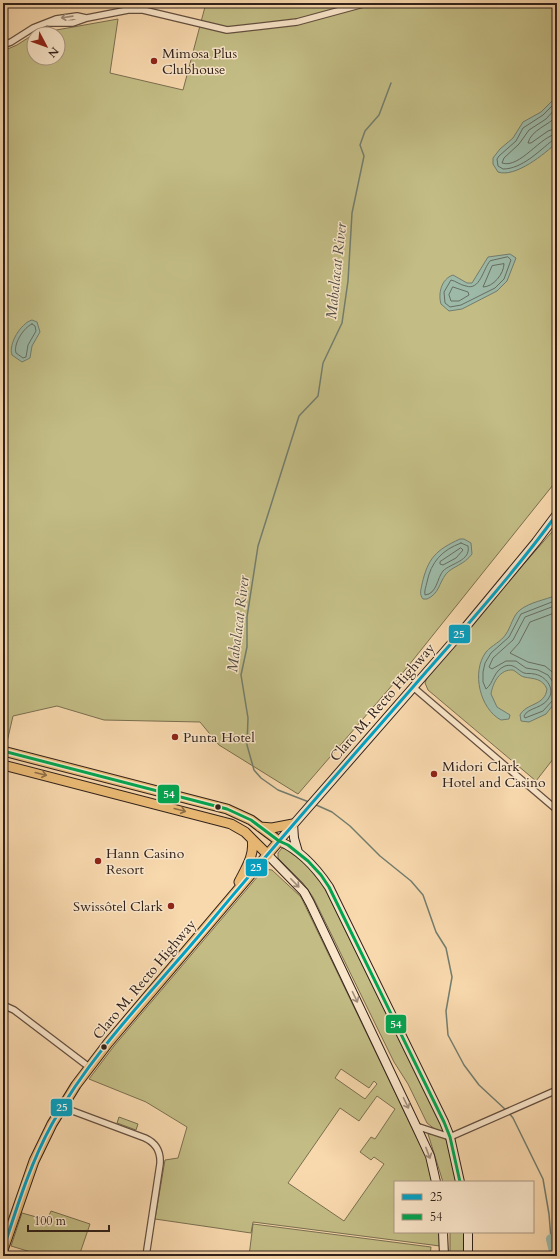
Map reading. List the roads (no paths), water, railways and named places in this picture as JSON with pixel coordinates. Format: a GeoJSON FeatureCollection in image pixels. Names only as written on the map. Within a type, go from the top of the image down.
{"type":"FeatureCollection","features":[{"type":"Feature","properties":{"kind":"main road","name":"Claro M. Recto Highway"},"geometry":{"type":"LineString","coordinates":[[3,1250],[34,1161],[62,1107],[89,1067],[232,895],[413,687],[536,542],[557,514]]}},
{"type":"Feature","properties":{"kind":"main road"},"geometry":{"type":"LineString","coordinates":[[3,751],[221,807],[251,820],[298,853],[321,875],[329,887],[450,1137],[460,1181]]}},
{"type":"Feature","properties":{"kind":"main road"},"geometry":{"type":"LineString","coordinates":[[3,765],[231,824],[245,832],[268,854],[304,892],[310,903],[430,1156],[436,1181]]}},
{"type":"Feature","properties":{"kind":"main road"},"geometry":{"type":"LineString","coordinates":[[260,827],[272,828],[293,824],[294,838],[298,853]]}},
{"type":"Feature","properties":{"kind":"main road"},"geometry":{"type":"LineString","coordinates":[[232,895],[251,859],[253,847],[252,839]]}},
{"type":"Feature","properties":{"kind":"main road"},"geometry":{"type":"LineString","coordinates":[[443,1233],[444,1256]]}},
{"type":"Feature","properties":{"kind":"main road"},"geometry":{"type":"LineString","coordinates":[[468,1233],[468,1256]]}},
{"type":"Feature","properties":{"kind":"street"},"geometry":{"type":"LineString","coordinates":[[143,10],[145,3]]}},
{"type":"Feature","properties":{"kind":"street"},"geometry":{"type":"LineString","coordinates":[[3,45],[33,28],[66,17],[86,18],[128,10],[143,10],[227,30],[297,22],[367,3]]}},
{"type":"Feature","properties":{"kind":"street"},"geometry":{"type":"LineString","coordinates":[[413,687],[557,810]]}},
{"type":"Feature","properties":{"kind":"street"},"geometry":{"type":"LineString","coordinates":[[3,1005],[17,1013],[89,1067]]}},
{"type":"Feature","properties":{"kind":"street"},"geometry":{"type":"LineString","coordinates":[[416,1126],[450,1137],[497,1118],[530,1101],[557,1090]]}},
{"type":"Feature","properties":{"kind":"street"},"geometry":{"type":"LineString","coordinates":[[62,1107],[145,1138],[157,1147],[160,1164],[146,1256]]}},
{"type":"Feature","properties":{"kind":"water"},"geometry":{"type":"Polygon","coordinates":[[[557,96],[557,142],[545,153],[529,164],[513,172],[498,172],[493,164],[493,158],[500,149],[513,138],[523,122],[541,112],[557,96]]]}},
{"type":"Feature","properties":{"kind":"water"},"geometry":{"type":"Polygon","coordinates":[[[510,254],[516,258],[507,281],[497,291],[462,309],[449,311],[441,304],[441,287],[449,277],[453,275],[467,283],[472,283],[488,257],[510,254]]]}},
{"type":"Feature","properties":{"kind":"water"},"geometry":{"type":"Polygon","coordinates":[[[32,320],[37,322],[40,332],[32,346],[30,358],[22,362],[12,355],[12,345],[16,334],[20,329],[32,320]]]}},
{"type":"Feature","properties":{"kind":"water"},"geometry":{"type":"Polygon","coordinates":[[[460,539],[464,539],[471,543],[472,554],[466,561],[446,574],[431,597],[423,599],[421,588],[424,575],[430,561],[439,551],[460,539]]]}},
{"type":"Feature","properties":{"kind":"water"},"geometry":{"type":"Polygon","coordinates":[[[557,595],[557,700],[546,714],[529,722],[521,721],[520,715],[523,711],[543,699],[546,695],[547,689],[540,681],[523,676],[513,670],[508,670],[501,674],[495,681],[491,694],[497,707],[510,715],[509,719],[501,720],[488,708],[483,699],[479,679],[481,660],[491,647],[504,637],[520,610],[533,603],[557,595]]]}},
{"type":"Feature","properties":{"kind":"waterway","name":"Mabalacat River"},"geometry":{"type":"LineString","coordinates":[[309,802],[278,790],[261,778],[254,770],[247,745],[248,718],[241,675],[247,647],[247,617],[258,546],[299,416],[318,396],[323,363],[342,323],[348,281],[352,213],[364,156],[360,145],[365,131],[379,115],[391,83]]}},
{"type":"Feature","properties":{"kind":"waterway","name":"Mabalacat River"},"geometry":{"type":"LineString","coordinates":[[314,804],[332,812],[350,826],[380,856],[411,881],[423,895],[436,932],[446,948],[452,977],[446,1011],[448,1035],[464,1065],[479,1085],[507,1111]]}},
{"type":"Feature","properties":{"kind":"waterway","name":"Mabalacat River"},"geometry":{"type":"LineString","coordinates":[[509,1113],[513,1118],[543,1179],[549,1214],[551,1239]]}},
{"type":"Feature","properties":{"kind":"waterway"},"geometry":{"type":"LineString","coordinates":[[551,1239],[555,1256]]}},
{"type":"Feature","properties":{"kind":"place","name":"Mimosa Plus Clubhouse"},"geometry":{"type":"Point","coordinates":[154,61]}},
{"type":"Feature","properties":{"kind":"place","name":"Punta Hotel"},"geometry":{"type":"Point","coordinates":[175,737]}},
{"type":"Feature","properties":{"kind":"place","name":"Midori Clark Hotel and Casino"},"geometry":{"type":"Point","coordinates":[434,774]}},
{"type":"Feature","properties":{"kind":"place","name":"Hann Casino Resort"},"geometry":{"type":"Point","coordinates":[98,861]}},
{"type":"Feature","properties":{"kind":"place","name":"Swissôtel Clark"},"geometry":{"type":"Point","coordinates":[171,906]}}]}
